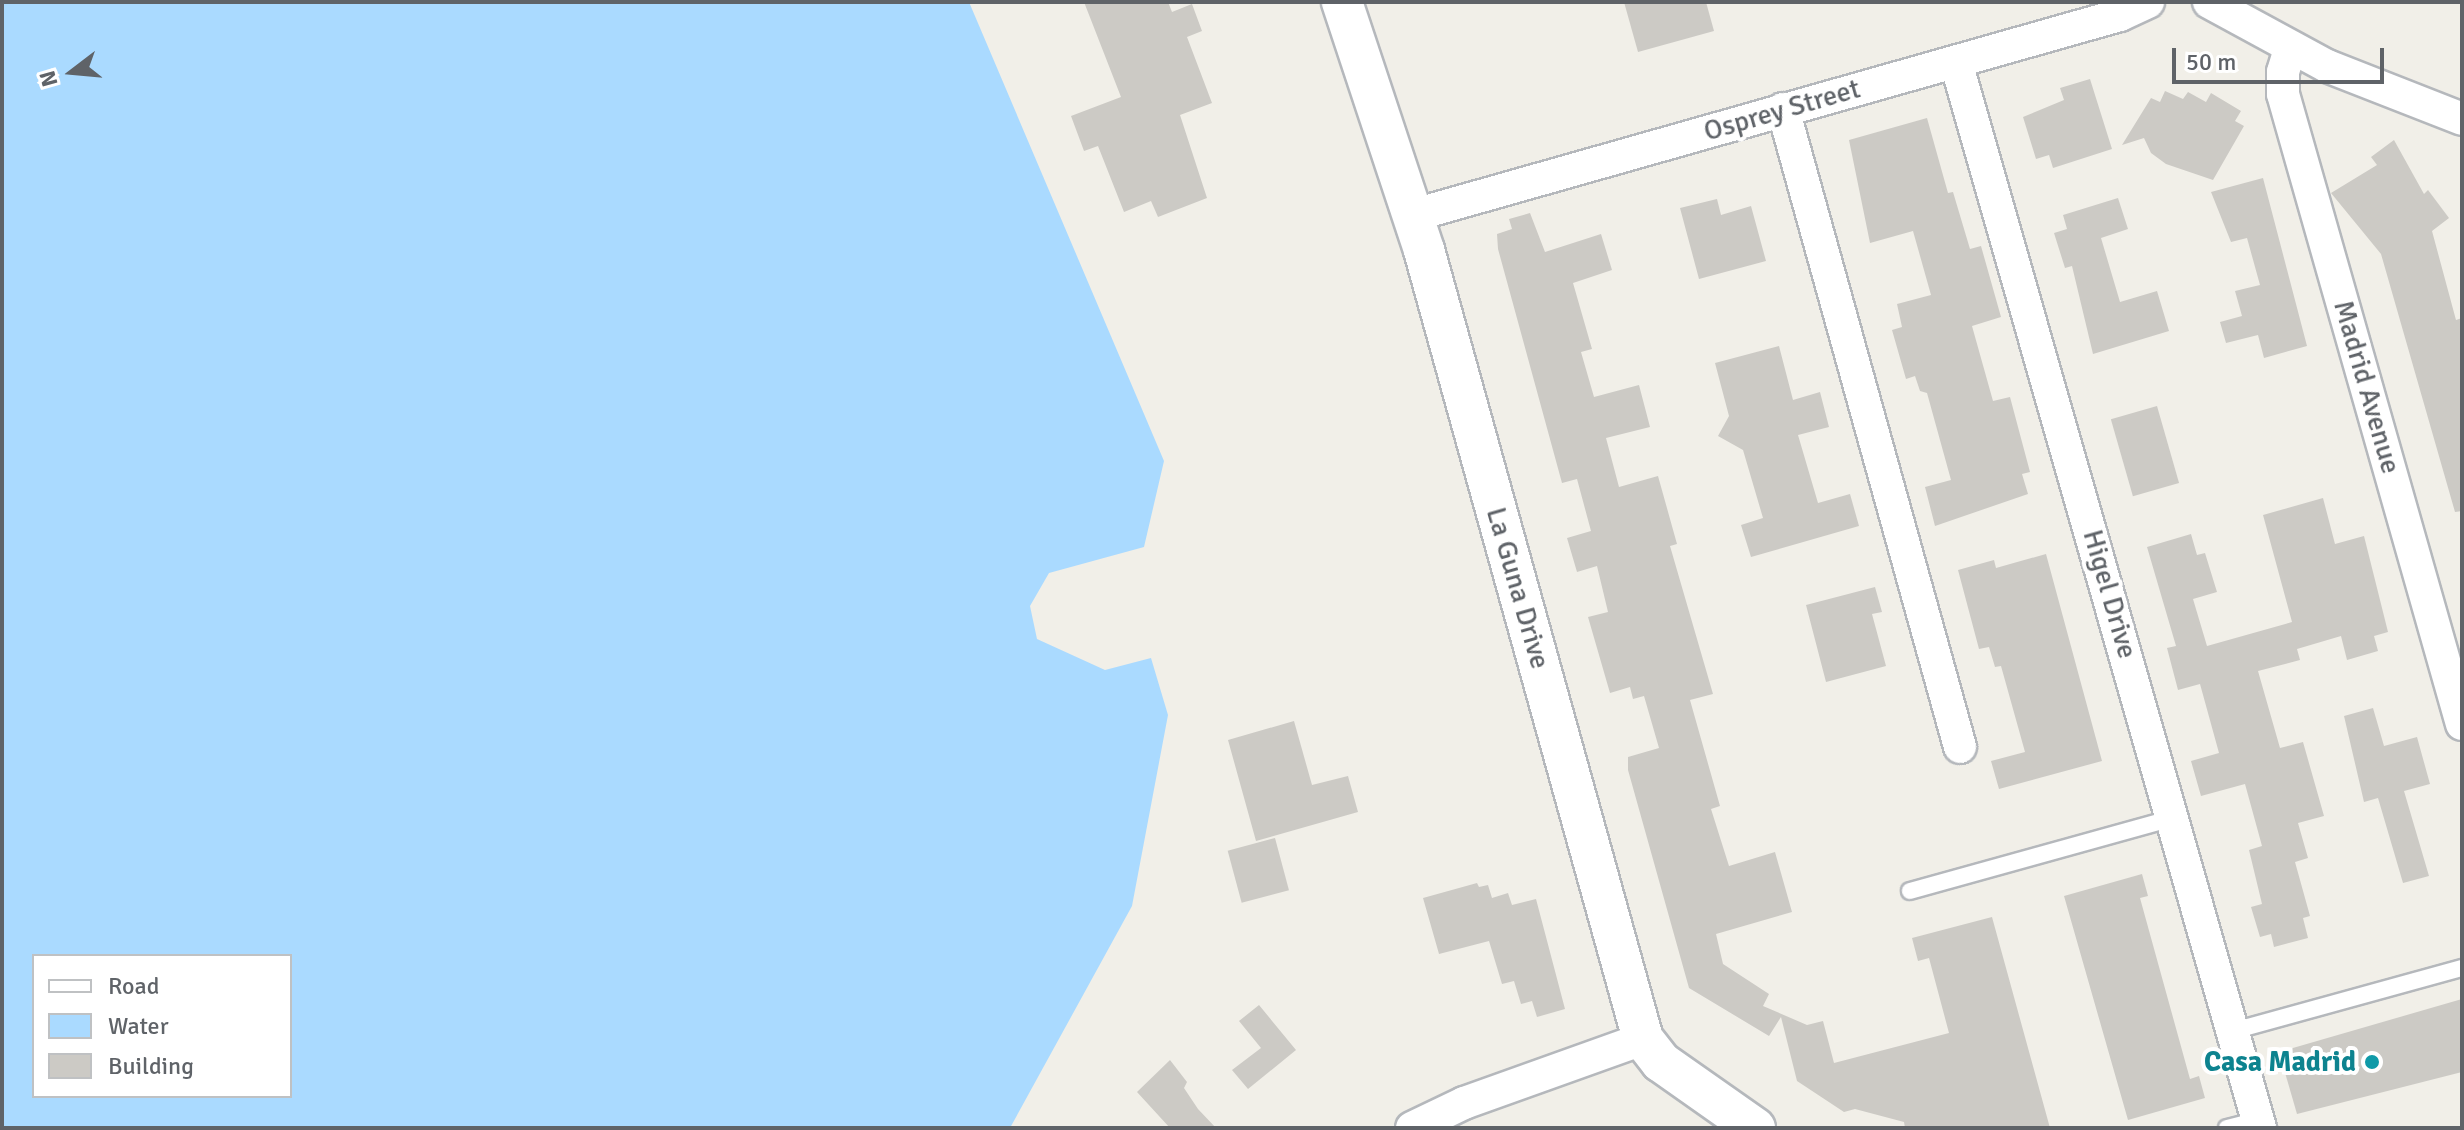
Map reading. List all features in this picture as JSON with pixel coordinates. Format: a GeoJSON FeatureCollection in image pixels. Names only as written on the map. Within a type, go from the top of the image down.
{"type":"FeatureCollection","features":[{"type":"Feature","properties":{"kind":"street","name":"La Guna Drive"},"geometry":{"type":"LineString","coordinates":[[1342,2],[1414,215],[1643,1039],[1661,1062],[1755,1128]]}},
{"type":"Feature","properties":{"kind":"street","name":"Osprey Street"},"geometry":{"type":"LineString","coordinates":[[1414,215],[2120,15],[2148,2]]}},
{"type":"Feature","properties":{"kind":"street"},"geometry":{"type":"LineString","coordinates":[[2209,2],[2290,49],[2462,119]]}},
{"type":"Feature","properties":{"kind":"street","name":"Madrid Avenue"},"geometry":{"type":"LineString","coordinates":[[2290,49],[2283,72],[2283,94],[2462,724]]}},
{"type":"Feature","properties":{"kind":"street","name":"Higel Drive"},"geometry":{"type":"LineString","coordinates":[[1956,62],[2233,1031],[2248,1125]]}},
{"type":"Feature","properties":{"kind":"street"},"geometry":{"type":"LineString","coordinates":[[1783,109],[1960,747]]}},
{"type":"Feature","properties":{"kind":"street"},"geometry":{"type":"LineString","coordinates":[[1412,1128],[1478,1098],[1643,1039]]}},
{"type":"Feature","properties":{"kind":"lane"},"geometry":{"type":"LineString","coordinates":[[1910,891],[2173,818]]}},
{"type":"Feature","properties":{"kind":"lane"},"geometry":{"type":"LineString","coordinates":[[2233,1031],[2462,968]]}},
{"type":"Feature","properties":{"kind":"water"},"geometry":{"type":"Polygon","coordinates":[[[2,2],[969,2],[1164,461],[1144,547],[1049,573],[1030,606],[1037,639],[1105,670],[1151,658],[1168,715],[1132,906],[1010,1128],[2,1128],[2,2]]]}},
{"type":"Feature","properties":{"kind":"building"},"geometry":{"type":"Polygon","coordinates":[[[1084,2],[1168,2],[1172,12],[1192,4],[1202,31],[1187,37],[1212,103],[1180,115],[1207,198],[1158,217],[1151,201],[1124,212],[1098,146],[1084,151],[1071,116],[1121,97],[1084,2]]]}},
{"type":"Feature","properties":{"kind":"building"},"geometry":{"type":"Polygon","coordinates":[[[1624,2],[1706,2],[1714,31],[1638,52],[1624,2]]]}},
{"type":"Feature","properties":{"kind":"building"},"geometry":{"type":"Polygon","coordinates":[[[2090,79],[2112,149],[2053,168],[2049,155],[2036,159],[2023,117],[2064,100],[2060,88],[2090,79]]]}},
{"type":"Feature","properties":{"kind":"building"},"geometry":{"type":"Polygon","coordinates":[[[2165,91],[2183,99],[2188,92],[2206,102],[2211,93],[2241,111],[2235,121],[2244,126],[2213,180],[2166,164],[2151,153],[2144,138],[2122,145],[2151,98],[2160,102],[2165,91]]]}},
{"type":"Feature","properties":{"kind":"building"},"geometry":{"type":"Polygon","coordinates":[[[1927,118],[1948,193],[1953,192],[1970,249],[1981,246],[2001,317],[1972,326],[1993,401],[2010,397],[2030,472],[2022,474],[2028,494],[1935,526],[1925,487],[1951,480],[1927,393],[1920,391],[1915,376],[1906,379],[1892,330],[1902,327],[1897,304],[1931,295],[1913,231],[1870,243],[1849,140],[1927,118]]]}},
{"type":"Feature","properties":{"kind":"building"},"geometry":{"type":"Polygon","coordinates":[[[2394,140],[2424,194],[2428,190],[2449,218],[2432,231],[2456,320],[2462,318],[2462,511],[2455,512],[2381,254],[2331,193],[2377,165],[2371,157],[2394,140]]]}},
{"type":"Feature","properties":{"kind":"building"},"geometry":{"type":"Polygon","coordinates":[[[2263,178],[2307,346],[2264,358],[2258,335],[2226,343],[2220,322],[2242,316],[2235,291],[2260,285],[2247,238],[2231,242],[2211,192],[2263,178]]]}},
{"type":"Feature","properties":{"kind":"building"},"geometry":{"type":"Polygon","coordinates":[[[2118,198],[2128,229],[2101,238],[2120,302],[2157,291],[2169,331],[2093,354],[2072,266],[2065,268],[2054,233],[2067,229],[2063,215],[2118,198]]]}},
{"type":"Feature","properties":{"kind":"building"},"geometry":{"type":"Polygon","coordinates":[[[1717,199],[1721,215],[1751,206],[1766,261],[1699,279],[1680,208],[1717,199]]]}},
{"type":"Feature","properties":{"kind":"building"},"geometry":{"type":"Polygon","coordinates":[[[1530,213],[1545,252],[1601,234],[1612,270],[1573,283],[1592,349],[1581,352],[1594,397],[1639,385],[1650,427],[1606,438],[1619,487],[1658,476],[1677,544],[1670,546],[1713,694],[1690,700],[1720,806],[1711,809],[1729,866],[1775,852],[1792,912],[1716,934],[1723,964],[1769,994],[1763,1006],[1807,1025],[1823,1021],[1834,1063],[1949,1033],[1929,958],[1918,961],[1912,938],[1992,917],[2050,1128],[1905,1128],[1904,1122],[1855,1109],[1844,1112],[1797,1081],[1781,1017],[1769,1036],[1689,988],[1628,770],[1628,757],[1659,748],[1644,696],[1633,699],[1630,687],[1610,693],[1588,617],[1608,612],[1597,566],[1577,572],[1567,538],[1591,531],[1577,479],[1562,483],[1498,249],[1497,234],[1512,229],[1509,219],[1530,213]]]}},
{"type":"Feature","properties":{"kind":"building"},"geometry":{"type":"Polygon","coordinates":[[[1779,346],[1793,400],[1820,392],[1829,427],[1798,435],[1818,503],[1850,494],[1859,526],[1751,557],[1741,525],[1763,518],[1743,450],[1718,436],[1729,416],[1715,363],[1779,346]]]}},
{"type":"Feature","properties":{"kind":"building"},"geometry":{"type":"Polygon","coordinates":[[[2157,406],[2179,483],[2133,496],[2111,419],[2157,406]]]}},
{"type":"Feature","properties":{"kind":"building"},"geometry":{"type":"Polygon","coordinates":[[[2323,498],[2335,544],[2364,536],[2388,632],[2374,636],[2378,651],[2347,660],[2341,636],[2297,649],[2300,660],[2258,671],[2280,748],[2303,742],[2324,816],[2298,823],[2308,858],[2295,862],[2310,916],[2303,918],[2308,938],[2274,947],[2271,934],[2260,937],[2251,907],[2262,904],[2249,850],[2262,846],[2245,784],[2201,796],[2191,761],[2219,753],[2200,684],[2178,690],[2167,648],[2176,646],[2147,547],[2191,534],[2197,555],[2205,553],[2217,592],[2193,599],[2207,646],[2292,622],[2263,515],[2323,498]]]}},
{"type":"Feature","properties":{"kind":"building"},"geometry":{"type":"Polygon","coordinates":[[[2046,554],[2102,761],[1999,789],[1991,761],[2025,752],[2001,666],[1995,667],[1989,647],[1979,649],[1958,570],[1994,560],[1996,568],[2046,554]]]}},
{"type":"Feature","properties":{"kind":"building"},"geometry":{"type":"Polygon","coordinates":[[[1875,587],[1882,612],[1872,614],[1886,666],[1826,682],[1806,605],[1875,587]]]}},
{"type":"Feature","properties":{"kind":"building"},"geometry":{"type":"Polygon","coordinates":[[[2373,708],[2384,746],[2417,737],[2430,784],[2404,791],[2429,876],[2403,883],[2378,798],[2364,802],[2344,716],[2373,708]]]}},
{"type":"Feature","properties":{"kind":"building"},"geometry":{"type":"Polygon","coordinates":[[[1294,721],[1312,785],[1348,776],[1358,812],[1256,841],[1228,740],[1294,721]]]}},
{"type":"Feature","properties":{"kind":"building"},"geometry":{"type":"Polygon","coordinates":[[[1275,838],[1289,890],[1242,903],[1228,851],[1275,838]]]}},
{"type":"Feature","properties":{"kind":"building"},"geometry":{"type":"Polygon","coordinates":[[[2142,874],[2148,896],[2140,898],[2190,1079],[2199,1076],[2205,1098],[2128,1120],[2064,896],[2142,874]]]}},
{"type":"Feature","properties":{"kind":"building"},"geometry":{"type":"Polygon","coordinates":[[[1477,883],[1479,887],[1488,885],[1492,898],[1508,893],[1512,905],[1536,899],[1565,1009],[1537,1017],[1532,1001],[1521,1004],[1514,981],[1502,984],[1489,941],[1439,954],[1423,898],[1477,883]]]}},
{"type":"Feature","properties":{"kind":"building","name":"Casa Madrid"},"geometry":{"type":"Polygon","coordinates":[[[2462,999],[2462,1072],[2297,1114],[2279,1052],[2462,999]]]}},
{"type":"Feature","properties":{"kind":"building"},"geometry":{"type":"Polygon","coordinates":[[[1259,1005],[1296,1050],[1248,1089],[1232,1070],[1261,1048],[1239,1021],[1259,1005]]]}},
{"type":"Feature","properties":{"kind":"building"},"geometry":{"type":"Polygon","coordinates":[[[1170,1060],[1187,1082],[1184,1088],[1198,1109],[1216,1128],[1170,1128],[1137,1092],[1170,1060]]]}},
{"type":"Feature","properties":{"kind":"place","name":"Casa Madrid"},"geometry":{"type":"Point","coordinates":[2372,1062]}}]}
